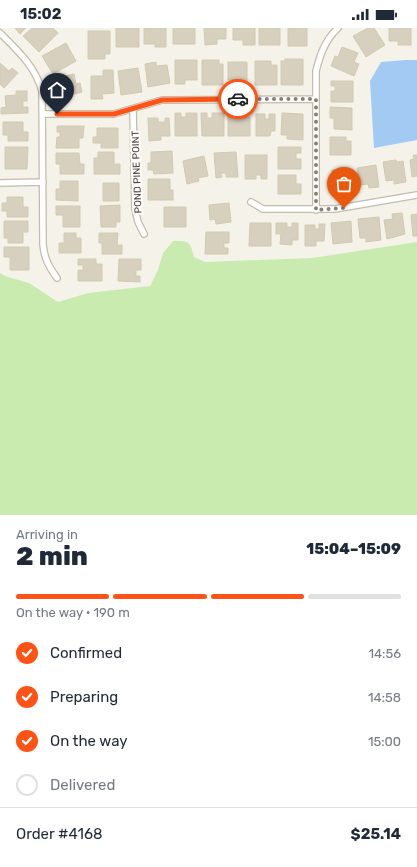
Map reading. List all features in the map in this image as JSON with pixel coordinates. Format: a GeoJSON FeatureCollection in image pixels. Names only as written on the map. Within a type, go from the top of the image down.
{"type":"FeatureCollection","features":[{"type":"Feature","properties":{"kind":"street"},"geometry":{"type":"LineString","coordinates":[[316,210],[316,71],[325,45],[337,28]]}},
{"type":"Feature","properties":{"kind":"street"},"geometry":{"type":"LineString","coordinates":[[0,33],[24,56],[34,70],[42,91],[43,244],[44,255],[57,278]]}},
{"type":"Feature","properties":{"kind":"street"},"geometry":{"type":"LineString","coordinates":[[43,114],[114,114],[162,100],[316,99]]}},
{"type":"Feature","properties":{"kind":"street","name":"POND PINE POINT"},"geometry":{"type":"LineString","coordinates":[[133,109],[135,209],[138,222],[144,234]]}},
{"type":"Feature","properties":{"kind":"street"},"geometry":{"type":"LineString","coordinates":[[0,183],[43,182]]}},
{"type":"Feature","properties":{"kind":"street"},"geometry":{"type":"LineString","coordinates":[[251,202],[263,209],[316,210],[352,207],[417,195]]}},
{"type":"Feature","properties":{"kind":"green space"},"geometry":{"type":"Polygon","coordinates":[[[173,241],[183,241],[188,243],[194,257],[205,262],[312,258],[417,242],[417,515],[0,515],[0,273],[5,276],[29,283],[58,302],[88,293],[150,286],[158,270],[163,253],[173,241]]]}},
{"type":"Feature","properties":{"kind":"water"},"geometry":{"type":"Polygon","coordinates":[[[417,60],[417,140],[374,148],[370,81],[381,62],[417,60]]]}},
{"type":"Feature","properties":{"kind":"building"},"geometry":{"type":"Polygon","coordinates":[[[15,28],[26,28],[20,34],[15,28]]]}},
{"type":"Feature","properties":{"kind":"building"},"geometry":{"type":"Polygon","coordinates":[[[32,28],[53,28],[58,33],[39,52],[23,36],[32,28]]]}},
{"type":"Feature","properties":{"kind":"building"},"geometry":{"type":"Polygon","coordinates":[[[116,28],[139,28],[139,47],[116,47],[116,28]]]}},
{"type":"Feature","properties":{"kind":"building"},"geometry":{"type":"Polygon","coordinates":[[[144,28],[166,28],[166,47],[155,47],[155,44],[144,44],[144,28]]]}},
{"type":"Feature","properties":{"kind":"building"},"geometry":{"type":"Polygon","coordinates":[[[173,28],[195,28],[195,44],[173,44],[173,28]]]}},
{"type":"Feature","properties":{"kind":"building"},"geometry":{"type":"Polygon","coordinates":[[[204,28],[226,28],[226,39],[217,39],[217,44],[205,45],[204,28]]]}},
{"type":"Feature","properties":{"kind":"building"},"geometry":{"type":"Polygon","coordinates":[[[233,28],[255,28],[255,45],[243,45],[243,40],[233,40],[233,28]]]}},
{"type":"Feature","properties":{"kind":"building"},"geometry":{"type":"Polygon","coordinates":[[[259,28],[280,28],[280,45],[259,45],[259,28]]]}},
{"type":"Feature","properties":{"kind":"building"},"geometry":{"type":"Polygon","coordinates":[[[288,28],[307,28],[307,46],[288,46],[288,28]]]}},
{"type":"Feature","properties":{"kind":"building"},"geometry":{"type":"Polygon","coordinates":[[[368,28],[374,28],[385,45],[366,57],[353,36],[368,28]]]}},
{"type":"Feature","properties":{"kind":"building"},"geometry":{"type":"Polygon","coordinates":[[[389,28],[411,28],[411,45],[398,45],[398,41],[389,41],[389,28]]]}},
{"type":"Feature","properties":{"kind":"building"},"geometry":{"type":"Polygon","coordinates":[[[88,31],[110,31],[110,54],[105,54],[105,59],[88,59],[88,31]]]}},
{"type":"Feature","properties":{"kind":"building"},"geometry":{"type":"Polygon","coordinates":[[[66,43],[76,61],[53,74],[42,56],[66,43]]]}},
{"type":"Feature","properties":{"kind":"building"},"geometry":{"type":"Polygon","coordinates":[[[342,47],[358,53],[354,62],[359,64],[354,76],[331,66],[335,56],[338,57],[342,47]]]}},
{"type":"Feature","properties":{"kind":"building"},"geometry":{"type":"Polygon","coordinates":[[[285,59],[303,59],[303,85],[281,85],[281,61],[285,61],[285,59]]]}},
{"type":"Feature","properties":{"kind":"building"},"geometry":{"type":"Polygon","coordinates":[[[175,60],[197,60],[197,80],[185,80],[185,84],[175,84],[175,60]]]}},
{"type":"Feature","properties":{"kind":"building"},"geometry":{"type":"Polygon","coordinates":[[[202,60],[219,60],[219,64],[223,64],[223,85],[202,85],[202,60]]]}},
{"type":"Feature","properties":{"kind":"building"},"geometry":{"type":"Polygon","coordinates":[[[255,61],[271,61],[271,65],[277,65],[277,85],[255,85],[255,61]]]}},
{"type":"Feature","properties":{"kind":"building"},"geometry":{"type":"Polygon","coordinates":[[[156,62],[156,66],[167,65],[170,83],[148,87],[145,64],[156,62]]]}},
{"type":"Feature","properties":{"kind":"building"},"geometry":{"type":"Polygon","coordinates":[[[228,62],[247,62],[247,85],[237,85],[237,80],[228,80],[228,62]]]}},
{"type":"Feature","properties":{"kind":"building"},"geometry":{"type":"Polygon","coordinates":[[[0,63],[9,71],[12,68],[18,73],[4,88],[0,84],[0,63]]]}},
{"type":"Feature","properties":{"kind":"building"},"geometry":{"type":"Polygon","coordinates":[[[138,68],[142,92],[121,95],[118,71],[138,68]]]}},
{"type":"Feature","properties":{"kind":"building"},"geometry":{"type":"Polygon","coordinates":[[[103,70],[113,70],[114,93],[102,94],[103,99],[91,99],[91,76],[103,76],[103,70]]]}},
{"type":"Feature","properties":{"kind":"building"},"geometry":{"type":"Polygon","coordinates":[[[74,74],[76,84],[80,83],[82,92],[59,98],[53,79],[74,74]]]}},
{"type":"Feature","properties":{"kind":"building"},"geometry":{"type":"Polygon","coordinates":[[[331,81],[353,81],[353,102],[331,102],[331,91],[335,91],[335,86],[331,86],[331,81]]]}},
{"type":"Feature","properties":{"kind":"building"},"geometry":{"type":"Polygon","coordinates":[[[16,91],[27,91],[27,101],[23,101],[23,107],[28,107],[28,113],[1,114],[1,108],[6,107],[5,96],[16,95],[16,91]]]}},
{"type":"Feature","properties":{"kind":"building"},"geometry":{"type":"Polygon","coordinates":[[[330,107],[352,108],[352,130],[334,129],[334,118],[330,118],[330,107]]]}},
{"type":"Feature","properties":{"kind":"building"},"geometry":{"type":"Polygon","coordinates":[[[175,113],[181,113],[181,117],[186,117],[186,113],[197,113],[197,136],[175,136],[175,113]]]}},
{"type":"Feature","properties":{"kind":"building"},"geometry":{"type":"Polygon","coordinates":[[[201,113],[207,113],[207,118],[212,118],[212,113],[224,113],[224,136],[202,136],[201,113]]]}},
{"type":"Feature","properties":{"kind":"building"},"geometry":{"type":"Polygon","coordinates":[[[228,113],[239,113],[239,117],[250,117],[250,136],[228,136],[228,113]]]}},
{"type":"Feature","properties":{"kind":"building"},"geometry":{"type":"Polygon","coordinates":[[[282,113],[303,114],[303,140],[287,139],[287,135],[281,135],[282,113]]]}},
{"type":"Feature","properties":{"kind":"building"},"geometry":{"type":"Polygon","coordinates":[[[256,114],[265,114],[265,119],[269,119],[269,114],[275,114],[275,131],[271,131],[270,136],[256,136],[256,114]]]}},
{"type":"Feature","properties":{"kind":"building"},"geometry":{"type":"Polygon","coordinates":[[[148,118],[158,118],[158,122],[165,122],[165,118],[169,118],[170,136],[161,136],[161,140],[149,141],[148,118]]]}},
{"type":"Feature","properties":{"kind":"building"},"geometry":{"type":"Polygon","coordinates":[[[3,122],[23,122],[23,132],[28,132],[28,141],[8,141],[8,135],[3,135],[3,122]]]}},
{"type":"Feature","properties":{"kind":"building"},"geometry":{"type":"Polygon","coordinates":[[[57,126],[84,126],[83,138],[79,138],[79,148],[56,148],[57,137],[60,137],[60,132],[57,132],[57,126]]]}},
{"type":"Feature","properties":{"kind":"building"},"geometry":{"type":"Polygon","coordinates":[[[97,128],[118,128],[118,148],[101,148],[101,143],[93,143],[93,137],[97,137],[97,128]]]}},
{"type":"Feature","properties":{"kind":"building"},"geometry":{"type":"Polygon","coordinates":[[[330,137],[346,137],[346,141],[351,141],[351,155],[330,155],[330,137]]]}},
{"type":"Feature","properties":{"kind":"building"},"geometry":{"type":"Polygon","coordinates":[[[5,147],[28,147],[27,169],[5,169],[5,147]]]}},
{"type":"Feature","properties":{"kind":"building"},"geometry":{"type":"Polygon","coordinates":[[[278,147],[301,147],[301,153],[296,153],[296,159],[301,159],[301,169],[278,169],[278,147]]]}},
{"type":"Feature","properties":{"kind":"building"},"geometry":{"type":"Polygon","coordinates":[[[172,151],[173,173],[154,174],[153,170],[148,170],[148,163],[151,163],[151,152],[172,151]]]}},
{"type":"Feature","properties":{"kind":"building"},"geometry":{"type":"Polygon","coordinates":[[[98,152],[114,152],[114,164],[120,164],[120,174],[94,174],[94,158],[98,158],[98,152]]]}},
{"type":"Feature","properties":{"kind":"building"},"geometry":{"type":"Polygon","coordinates":[[[236,152],[238,177],[226,177],[226,173],[221,173],[222,177],[216,178],[214,153],[236,152]]]}},
{"type":"Feature","properties":{"kind":"building"},"geometry":{"type":"Polygon","coordinates":[[[56,153],[79,153],[80,164],[84,164],[84,174],[60,174],[60,164],[56,164],[56,153]]]}},
{"type":"Feature","properties":{"kind":"building"},"geometry":{"type":"Polygon","coordinates":[[[245,155],[267,155],[267,179],[261,179],[261,175],[256,175],[256,179],[245,179],[245,155]]]}},
{"type":"Feature","properties":{"kind":"building"},"geometry":{"type":"Polygon","coordinates":[[[413,155],[417,155],[417,176],[412,177],[410,160],[414,159],[413,155]]]}},
{"type":"Feature","properties":{"kind":"building"},"geometry":{"type":"Polygon","coordinates":[[[204,156],[208,176],[198,178],[199,181],[187,184],[183,161],[204,156]]]}},
{"type":"Feature","properties":{"kind":"building"},"geometry":{"type":"Polygon","coordinates":[[[396,160],[397,162],[403,161],[406,182],[394,184],[394,180],[386,181],[383,162],[396,160]]]}},
{"type":"Feature","properties":{"kind":"building"},"geometry":{"type":"Polygon","coordinates":[[[376,165],[379,187],[369,188],[368,184],[360,185],[357,168],[376,165]]]}},
{"type":"Feature","properties":{"kind":"building"},"geometry":{"type":"Polygon","coordinates":[[[332,170],[351,170],[350,191],[336,191],[337,186],[331,185],[332,170]]]}},
{"type":"Feature","properties":{"kind":"building"},"geometry":{"type":"Polygon","coordinates":[[[278,175],[296,175],[296,184],[301,184],[301,194],[278,194],[278,175]]]}},
{"type":"Feature","properties":{"kind":"building"},"geometry":{"type":"Polygon","coordinates":[[[148,179],[170,179],[170,190],[173,190],[173,200],[148,200],[148,179]]]}},
{"type":"Feature","properties":{"kind":"building"},"geometry":{"type":"Polygon","coordinates":[[[60,181],[78,181],[78,201],[56,200],[56,189],[60,189],[60,181]]]}},
{"type":"Feature","properties":{"kind":"building"},"geometry":{"type":"Polygon","coordinates":[[[103,183],[119,183],[119,201],[103,201],[103,183]]]}},
{"type":"Feature","properties":{"kind":"building"},"geometry":{"type":"Polygon","coordinates":[[[7,197],[23,197],[23,207],[28,207],[28,217],[7,217],[7,211],[2,211],[2,203],[7,203],[7,197]]]}},
{"type":"Feature","properties":{"kind":"building"},"geometry":{"type":"Polygon","coordinates":[[[229,203],[231,222],[216,224],[215,219],[210,220],[209,205],[229,203]]]}},
{"type":"Feature","properties":{"kind":"building"},"geometry":{"type":"Polygon","coordinates":[[[120,205],[120,222],[116,222],[116,227],[101,227],[100,206],[120,205]]]}},
{"type":"Feature","properties":{"kind":"building"},"geometry":{"type":"Polygon","coordinates":[[[56,206],[80,206],[80,227],[63,227],[63,215],[56,215],[56,206]]]}},
{"type":"Feature","properties":{"kind":"building"},"geometry":{"type":"Polygon","coordinates":[[[164,207],[186,207],[186,227],[164,227],[164,207]]]}},
{"type":"Feature","properties":{"kind":"building"},"geometry":{"type":"Polygon","coordinates":[[[402,213],[405,234],[387,239],[384,220],[393,219],[392,214],[402,213]]]}},
{"type":"Feature","properties":{"kind":"building"},"geometry":{"type":"Polygon","coordinates":[[[417,214],[417,236],[413,236],[411,215],[417,214]]]}},
{"type":"Feature","properties":{"kind":"building"},"geometry":{"type":"Polygon","coordinates":[[[379,217],[381,240],[366,242],[366,238],[360,238],[358,219],[379,217]]]}},
{"type":"Feature","properties":{"kind":"building"},"geometry":{"type":"Polygon","coordinates":[[[4,221],[28,221],[28,232],[23,232],[23,243],[8,243],[8,238],[4,238],[4,221]]]}},
{"type":"Feature","properties":{"kind":"building"},"geometry":{"type":"Polygon","coordinates":[[[351,221],[352,242],[333,244],[331,223],[351,221]]]}},
{"type":"Feature","properties":{"kind":"building"},"geometry":{"type":"Polygon","coordinates":[[[250,223],[271,223],[271,246],[249,246],[250,223]]]}},
{"type":"Feature","properties":{"kind":"building"},"geometry":{"type":"Polygon","coordinates":[[[276,223],[287,223],[287,227],[292,227],[292,223],[298,223],[298,240],[292,240],[292,245],[280,244],[281,234],[276,234],[276,223]]]}},
{"type":"Feature","properties":{"kind":"building"},"geometry":{"type":"Polygon","coordinates":[[[319,224],[325,224],[324,241],[316,241],[316,246],[305,246],[305,225],[315,225],[315,229],[319,229],[319,224]]]}},
{"type":"Feature","properties":{"kind":"building"},"geometry":{"type":"Polygon","coordinates":[[[206,232],[229,232],[229,243],[224,243],[224,248],[228,248],[228,254],[205,254],[206,232]]]}},
{"type":"Feature","properties":{"kind":"building"},"geometry":{"type":"Polygon","coordinates":[[[64,233],[76,233],[76,238],[81,238],[81,253],[59,253],[59,243],[64,243],[64,233]]]}},
{"type":"Feature","properties":{"kind":"building"},"geometry":{"type":"Polygon","coordinates":[[[99,233],[118,233],[117,245],[122,245],[122,254],[102,254],[102,243],[99,243],[99,233]]]}},
{"type":"Feature","properties":{"kind":"building"},"geometry":{"type":"Polygon","coordinates":[[[4,247],[29,247],[29,270],[10,270],[10,257],[4,257],[4,247]]]}},
{"type":"Feature","properties":{"kind":"building"},"geometry":{"type":"Polygon","coordinates":[[[78,259],[96,259],[96,264],[102,264],[102,281],[78,281],[78,270],[83,270],[83,265],[78,265],[78,259]]]}},
{"type":"Feature","properties":{"kind":"building"},"geometry":{"type":"Polygon","coordinates":[[[119,259],[141,259],[141,270],[136,270],[136,276],[140,276],[140,282],[118,281],[119,259]]]}},
{"type":"Feature","properties":{"kind":"way so far"},"geometry":{"type":"LineString","coordinates":[[238,99],[316,99],[316,210],[344,208]]}},
{"type":"Feature","properties":{"kind":"route"},"geometry":{"type":"LineString","coordinates":[[57,114],[114,114],[162,100],[238,99]]}}]}
